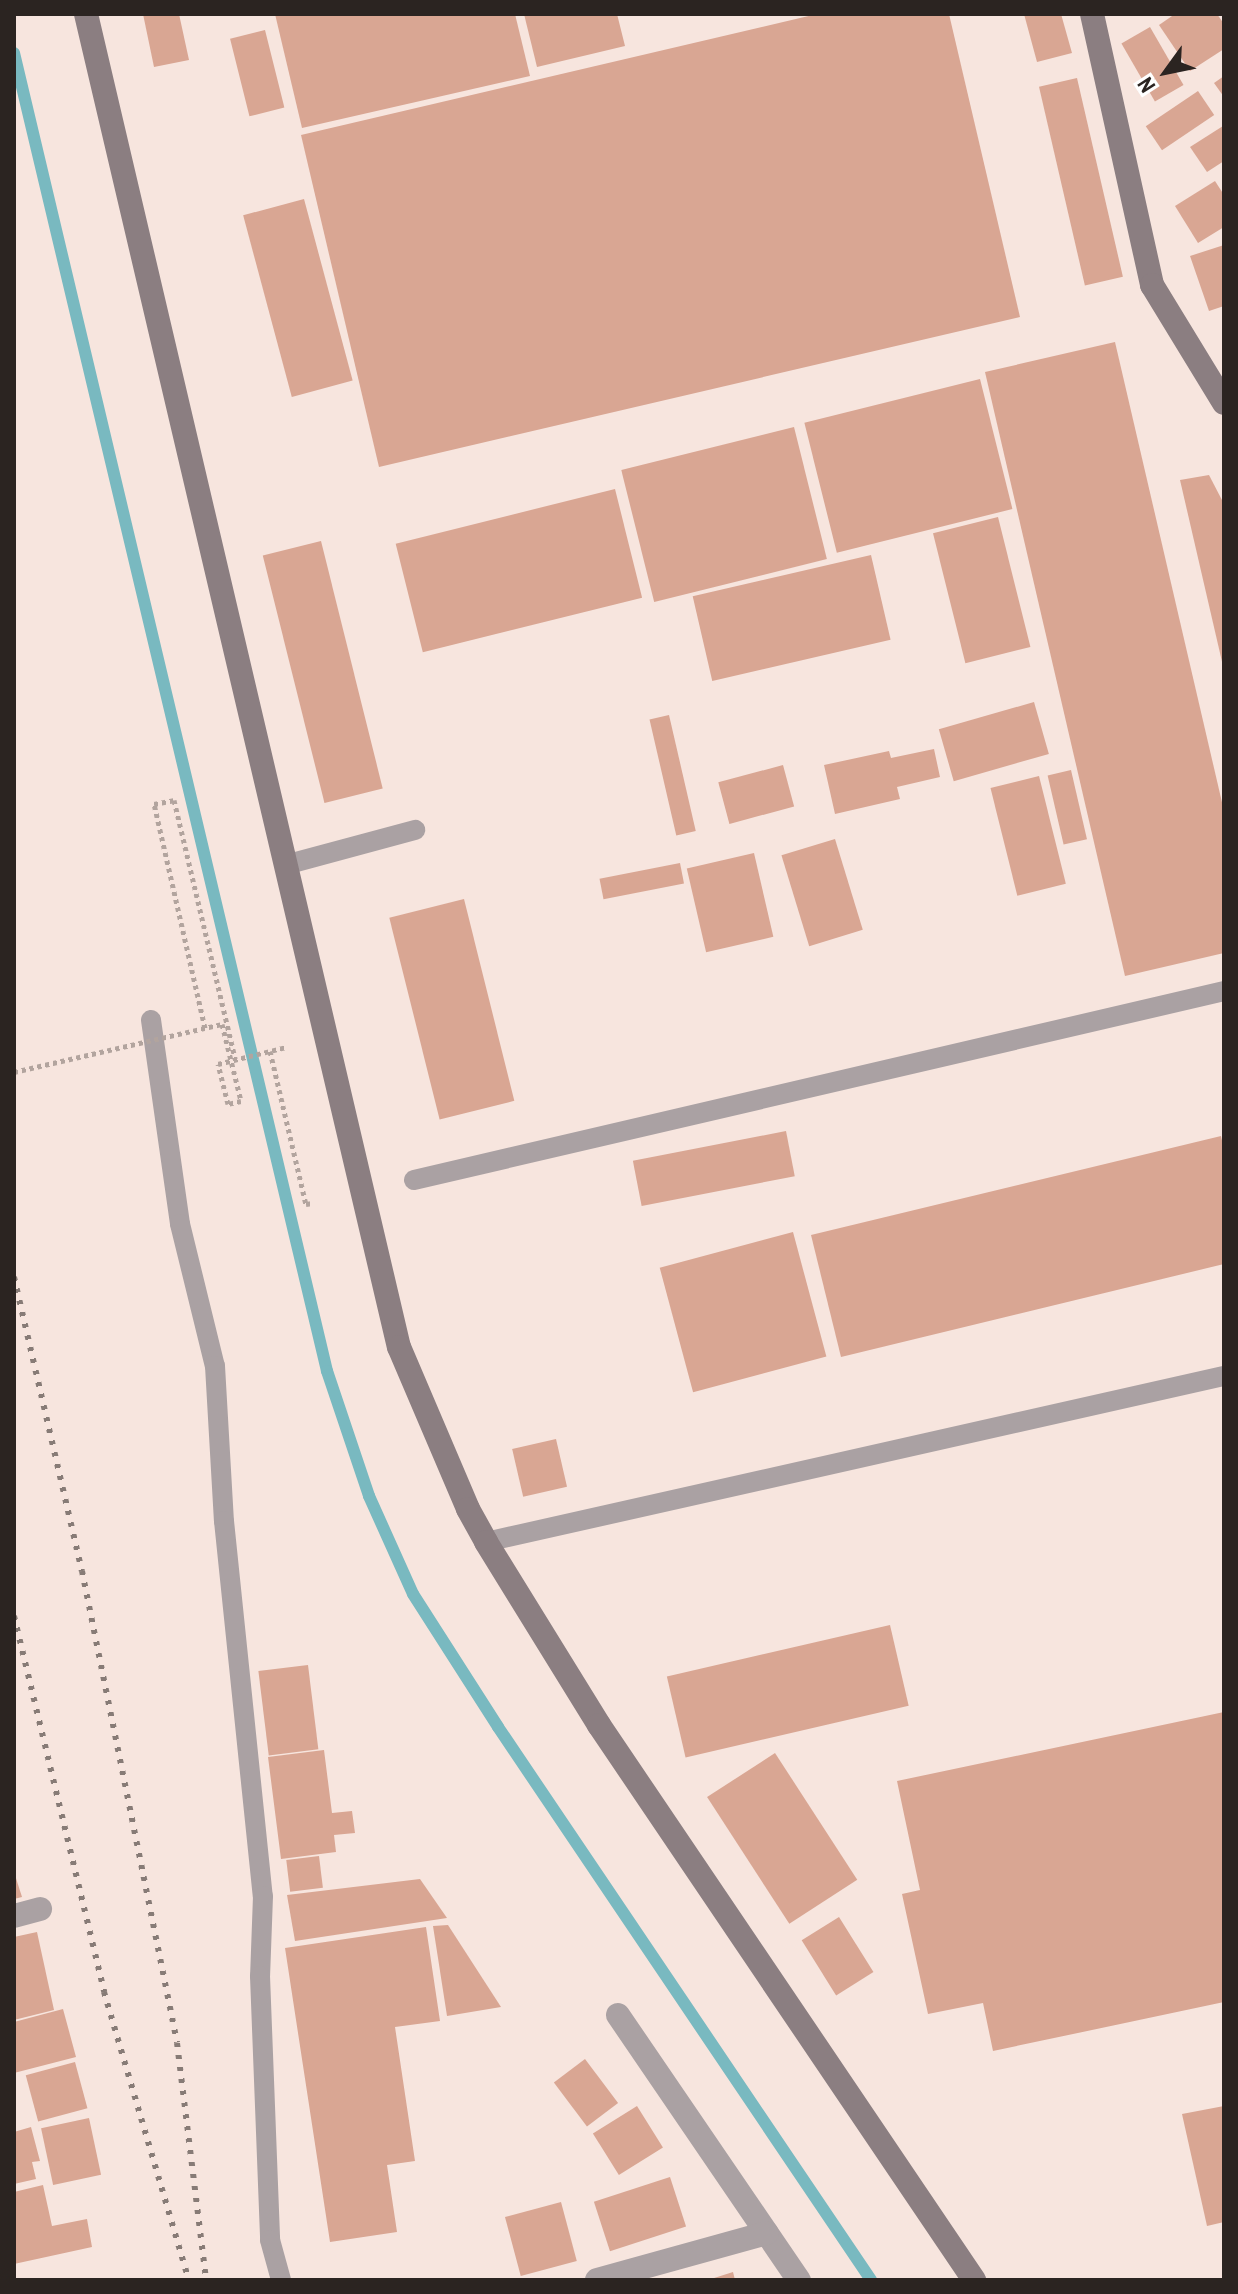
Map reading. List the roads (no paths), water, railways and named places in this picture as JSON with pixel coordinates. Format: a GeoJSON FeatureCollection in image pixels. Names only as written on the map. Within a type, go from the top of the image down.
{"type":"FeatureCollection","features":[{"type":"Feature","properties":{"kind":"street"},"geometry":{"type":"LineString","coordinates":[[86,14],[399,1347],[468,1509],[486,1542],[599,1725],[974,2280]]}},
{"type":"Feature","properties":{"kind":"street"},"geometry":{"type":"LineString","coordinates":[[1092,14],[1152,285],[1224,403]]}},
{"type":"Feature","properties":{"kind":"street"},"geometry":{"type":"LineString","coordinates":[[14,1916],[40,1909]]}},
{"type":"Feature","properties":{"kind":"street"},"geometry":{"type":"LineString","coordinates":[[618,2015],[799,2280]]}},
{"type":"Feature","properties":{"kind":"street"},"geometry":{"type":"LineString","coordinates":[[597,2280],[767,2233]]}},
{"type":"Feature","properties":{"kind":"lane"},"geometry":{"type":"LineString","coordinates":[[285,865],[415,830]]}},
{"type":"Feature","properties":{"kind":"lane"},"geometry":{"type":"LineString","coordinates":[[414,1180],[1224,991]]}},
{"type":"Feature","properties":{"kind":"lane"},"geometry":{"type":"LineString","coordinates":[[151,1020],[180,1224],[215,1366],[224,1521],[263,1896],[260,1976],[270,2240],[281,2280]]}},
{"type":"Feature","properties":{"kind":"lane"},"geometry":{"type":"LineString","coordinates":[[486,1542],[1224,1376]]}},
{"type":"Feature","properties":{"kind":"waterway"},"geometry":{"type":"LineString","coordinates":[[14,53],[327,1371],[369,1496],[413,1594],[498,1727],[871,2280]]}},
{"type":"Feature","properties":{"kind":"railway"},"geometry":{"type":"LineString","coordinates":[[14,1277],[82,1571],[177,2043],[206,2280]]}},
{"type":"Feature","properties":{"kind":"railway"},"geometry":{"type":"LineString","coordinates":[[14,1616],[104,1992],[189,2280]]}}]}
